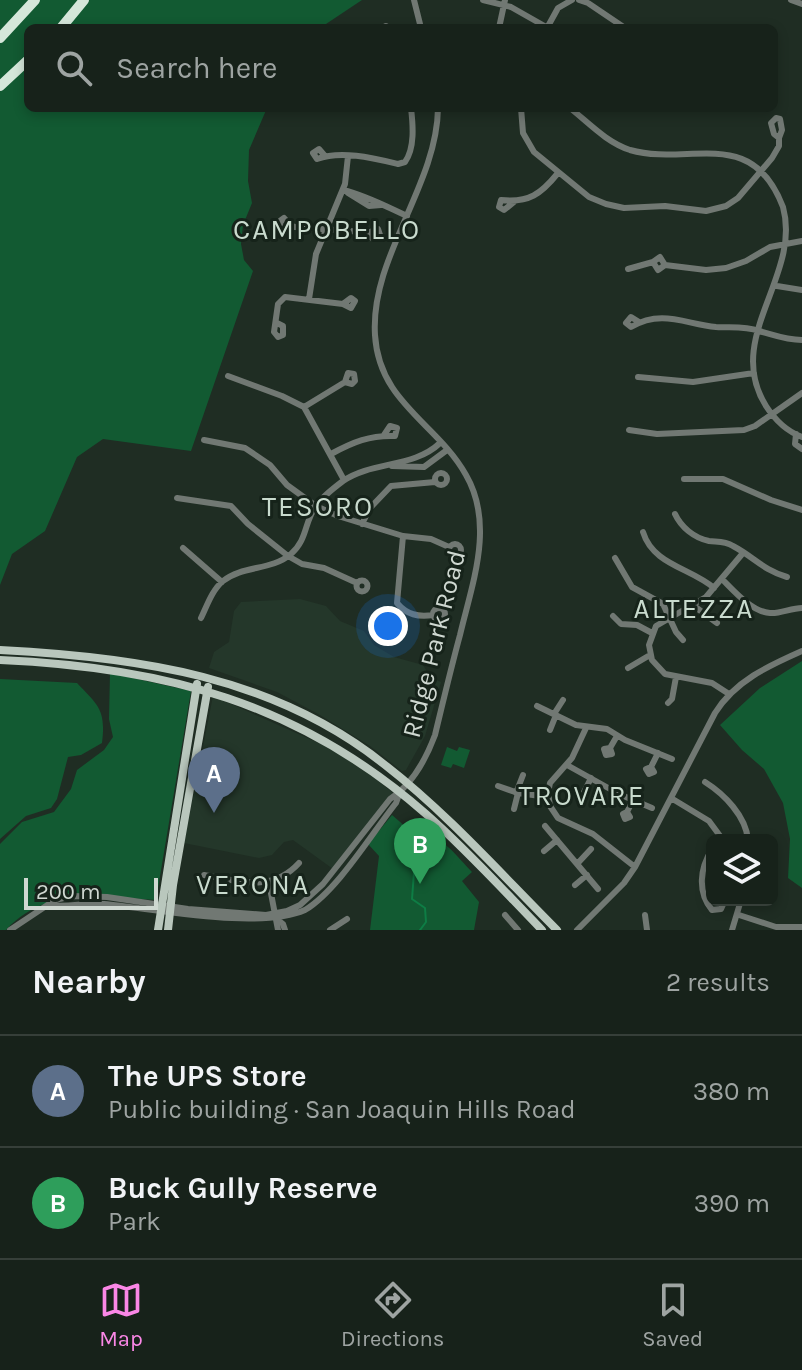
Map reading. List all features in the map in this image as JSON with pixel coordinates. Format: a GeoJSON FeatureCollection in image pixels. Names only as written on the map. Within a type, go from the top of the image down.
{"type":"FeatureCollection","features":[{"type":"Feature","properties":{"kind":"highway"},"geometry":{"type":"LineString","coordinates":[[0,38],[35,0]]}},
{"type":"Feature","properties":{"kind":"highway"},"geometry":{"type":"LineString","coordinates":[[64,24],[84,0]]}},
{"type":"Feature","properties":{"kind":"highway"},"geometry":{"type":"LineString","coordinates":[[0,86],[24,64]]}},
{"type":"Feature","properties":{"kind":"main road"},"geometry":{"type":"LineString","coordinates":[[0,650],[88,655],[198,675],[253,693],[320,722],[383,763],[438,810],[557,930]]}},
{"type":"Feature","properties":{"kind":"main road"},"geometry":{"type":"LineString","coordinates":[[0,660],[112,669],[208,690],[283,719],[317,736],[400,792],[455,842],[542,930]]}},
{"type":"Feature","properties":{"kind":"main road"},"geometry":{"type":"LineString","coordinates":[[168,930],[165,909],[198,675]]}},
{"type":"Feature","properties":{"kind":"main road"},"geometry":{"type":"LineString","coordinates":[[158,930],[165,909],[210,678]]}},
{"type":"Feature","properties":{"kind":"street"},"geometry":{"type":"LineString","coordinates":[[414,0],[420,24]]}},
{"type":"Feature","properties":{"kind":"street"},"geometry":{"type":"LineString","coordinates":[[483,0],[504,2],[541,24]]}},
{"type":"Feature","properties":{"kind":"street"},"geometry":{"type":"LineString","coordinates":[[550,24],[558,8],[572,0]]}},
{"type":"Feature","properties":{"kind":"street"},"geometry":{"type":"LineString","coordinates":[[579,0],[619,24]]}},
{"type":"Feature","properties":{"kind":"street"},"geometry":{"type":"LineString","coordinates":[[791,0],[802,4]]}},
{"type":"Feature","properties":{"kind":"street"},"geometry":{"type":"LineString","coordinates":[[500,24],[504,2]]}},
{"type":"Feature","properties":{"kind":"street"},"geometry":{"type":"LineString","coordinates":[[325,156],[348,156],[398,164],[408,159],[411,112]]}},
{"type":"Feature","properties":{"kind":"street","name":"Ridge Park Road"},"geometry":{"type":"LineString","coordinates":[[10,930],[49,905],[84,903],[165,909],[237,921],[303,911],[322,896],[396,803],[400,792],[428,754],[435,737],[479,554],[480,522],[466,473],[393,391],[382,368],[374,323],[378,298],[432,148],[437,112]]}},
{"type":"Feature","properties":{"kind":"street"},"geometry":{"type":"LineString","coordinates":[[521,112],[521,125],[534,152],[589,197],[624,208],[665,206],[706,211],[720,209],[732,202],[776,152],[779,138]]}},
{"type":"Feature","properties":{"kind":"street"},"geometry":{"type":"LineString","coordinates":[[575,112],[621,147],[649,153],[724,153],[744,160],[772,187],[782,205],[789,242],[777,286],[759,331],[754,351],[754,373],[758,391],[771,414],[782,426],[799,435],[795,444],[802,449]]}},
{"type":"Feature","properties":{"kind":"street"},"geometry":{"type":"LineString","coordinates":[[309,299],[316,254],[343,190],[348,156]]}},
{"type":"Feature","properties":{"kind":"street"},"geometry":{"type":"LineString","coordinates":[[514,202],[536,194],[558,173]]}},
{"type":"Feature","properties":{"kind":"street"},"geometry":{"type":"LineString","coordinates":[[343,190],[365,200],[373,198],[381,205],[407,216]]}},
{"type":"Feature","properties":{"kind":"street"},"geometry":{"type":"LineString","coordinates":[[291,226],[367,233]]}},
{"type":"Feature","properties":{"kind":"street"},"geometry":{"type":"LineString","coordinates":[[628,269],[660,257],[665,265],[706,270],[726,268],[770,247],[802,241]]}},
{"type":"Feature","properties":{"kind":"street"},"geometry":{"type":"LineString","coordinates":[[777,286],[802,290]]}},
{"type":"Feature","properties":{"kind":"street"},"geometry":{"type":"LineString","coordinates":[[277,323],[278,304],[282,298],[289,296],[343,304]]}},
{"type":"Feature","properties":{"kind":"street"},"geometry":{"type":"LineString","coordinates":[[639,322],[683,319],[802,340]]}},
{"type":"Feature","properties":{"kind":"street"},"geometry":{"type":"LineString","coordinates":[[638,377],[693,382],[754,373]]}},
{"type":"Feature","properties":{"kind":"street"},"geometry":{"type":"LineString","coordinates":[[228,376],[304,407],[344,480]]}},
{"type":"Feature","properties":{"kind":"street"},"geometry":{"type":"LineString","coordinates":[[304,407],[345,382]]}},
{"type":"Feature","properties":{"kind":"street"},"geometry":{"type":"LineString","coordinates":[[629,430],[657,434],[701,430],[737,432],[755,426],[802,393]]}},
{"type":"Feature","properties":{"kind":"street"},"geometry":{"type":"LineString","coordinates":[[331,454],[353,442],[384,435]]}},
{"type":"Feature","properties":{"kind":"street"},"geometry":{"type":"LineString","coordinates":[[204,440],[245,448],[270,465],[287,485],[316,506],[362,524],[403,536],[431,539],[449,547]]}},
{"type":"Feature","properties":{"kind":"street"},"geometry":{"type":"LineString","coordinates":[[201,618],[222,582],[243,571],[272,566],[303,542],[316,506],[344,480],[368,469],[419,456],[440,443]]}},
{"type":"Feature","properties":{"kind":"street"},"geometry":{"type":"LineString","coordinates":[[389,465],[424,467],[447,450]]}},
{"type":"Feature","properties":{"kind":"street"},"geometry":{"type":"LineString","coordinates":[[419,456],[424,467]]}},
{"type":"Feature","properties":{"kind":"street"},"geometry":{"type":"LineString","coordinates":[[684,479],[723,479],[802,510]]}},
{"type":"Feature","properties":{"kind":"street"},"geometry":{"type":"LineString","coordinates":[[362,524],[370,508],[391,486],[435,482]]}},
{"type":"Feature","properties":{"kind":"street"},"geometry":{"type":"LineString","coordinates":[[177,498],[231,506],[288,556],[357,583]]}},
{"type":"Feature","properties":{"kind":"street"},"geometry":{"type":"LineString","coordinates":[[675,514],[684,527],[700,538],[726,542],[753,557],[767,571],[787,577]]}},
{"type":"Feature","properties":{"kind":"street"},"geometry":{"type":"LineString","coordinates":[[643,532],[655,553],[714,588]]}},
{"type":"Feature","properties":{"kind":"street"},"geometry":{"type":"LineString","coordinates":[[403,536],[397,603],[418,616],[433,615]]}},
{"type":"Feature","properties":{"kind":"street"},"geometry":{"type":"LineString","coordinates":[[183,548],[222,582]]}},
{"type":"Feature","properties":{"kind":"street"},"geometry":{"type":"LineString","coordinates":[[729,694],[712,683],[676,677],[660,670],[650,655],[649,645],[652,633],[661,622],[694,606],[714,588],[743,553]]}},
{"type":"Feature","properties":{"kind":"street"},"geometry":{"type":"LineString","coordinates":[[615,558],[628,583],[659,600],[683,640]]}},
{"type":"Feature","properties":{"kind":"street"},"geometry":{"type":"LineString","coordinates":[[722,579],[741,598],[763,612],[802,608]]}},
{"type":"Feature","properties":{"kind":"street"},"geometry":{"type":"LineString","coordinates":[[694,606],[717,623]]}},
{"type":"Feature","properties":{"kind":"street"},"geometry":{"type":"LineString","coordinates":[[613,616],[621,624],[637,625],[652,633]]}},
{"type":"Feature","properties":{"kind":"street"},"geometry":{"type":"LineString","coordinates":[[577,930],[624,883],[635,867],[715,713],[729,694],[740,683],[802,651]]}},
{"type":"Feature","properties":{"kind":"street"},"geometry":{"type":"LineString","coordinates":[[628,668],[650,655]]}},
{"type":"Feature","properties":{"kind":"street"},"geometry":{"type":"LineString","coordinates":[[668,703],[673,697],[676,677]]}},
{"type":"Feature","properties":{"kind":"street"},"geometry":{"type":"LineString","coordinates":[[550,730],[563,700]]}},
{"type":"Feature","properties":{"kind":"street"},"geometry":{"type":"LineString","coordinates":[[537,706],[586,728],[607,729],[672,759]]}},
{"type":"Feature","properties":{"kind":"street"},"geometry":{"type":"LineString","coordinates":[[586,728],[567,765],[550,783],[548,797],[552,810],[563,821],[593,834],[635,867]]}},
{"type":"Feature","properties":{"kind":"street"},"geometry":{"type":"LineString","coordinates":[[610,748],[617,736]]}},
{"type":"Feature","properties":{"kind":"street"},"geometry":{"type":"LineString","coordinates":[[651,767],[658,753]]}},
{"type":"Feature","properties":{"kind":"street"},"geometry":{"type":"LineString","coordinates":[[567,765],[652,808]]}},
{"type":"Feature","properties":{"kind":"street"},"geometry":{"type":"LineString","coordinates":[[514,809],[523,775]]}},
{"type":"Feature","properties":{"kind":"street"},"geometry":{"type":"LineString","coordinates":[[584,792],[591,778]]}},
{"type":"Feature","properties":{"kind":"street"},"geometry":{"type":"LineString","coordinates":[[705,782],[720,792],[742,821],[746,834]]}},
{"type":"Feature","properties":{"kind":"street"},"geometry":{"type":"LineString","coordinates":[[498,786],[517,793],[548,797]]}},
{"type":"Feature","properties":{"kind":"street"},"geometry":{"type":"LineString","coordinates":[[671,798],[709,821],[719,834]]}},
{"type":"Feature","properties":{"kind":"street"},"geometry":{"type":"LineString","coordinates":[[627,812],[633,800]]}},
{"type":"Feature","properties":{"kind":"street"},"geometry":{"type":"LineString","coordinates":[[544,851],[563,821]]}},
{"type":"Feature","properties":{"kind":"street"},"geometry":{"type":"LineString","coordinates":[[545,826],[598,889]]}},
{"type":"Feature","properties":{"kind":"street"},"geometry":{"type":"LineString","coordinates":[[577,864],[591,849]]}},
{"type":"Feature","properties":{"kind":"street"},"geometry":{"type":"LineString","coordinates":[[706,861],[703,867],[706,900]]}},
{"type":"Feature","properties":{"kind":"street"},"geometry":{"type":"LineString","coordinates":[[204,875],[269,883],[284,876],[299,863]]}},
{"type":"Feature","properties":{"kind":"street"},"geometry":{"type":"LineString","coordinates":[[575,885],[587,875]]}},
{"type":"Feature","properties":{"kind":"street"},"geometry":{"type":"LineString","coordinates":[[269,883],[278,930]]}},
{"type":"Feature","properties":{"kind":"street"},"geometry":{"type":"LineString","coordinates":[[732,930],[740,906]]}},
{"type":"Feature","properties":{"kind":"street"},"geometry":{"type":"LineString","coordinates":[[505,915],[518,930]]}},
{"type":"Feature","properties":{"kind":"street"},"geometry":{"type":"LineString","coordinates":[[645,915],[647,930]]}},
{"type":"Feature","properties":{"kind":"street"},"geometry":{"type":"LineString","coordinates":[[739,915],[764,927],[802,927]]}},
{"type":"Feature","properties":{"kind":"street"},"geometry":{"type":"LineString","coordinates":[[277,917],[285,930]]}},
{"type":"Feature","properties":{"kind":"street"},"geometry":{"type":"LineString","coordinates":[[330,930],[347,919]]}},
{"type":"Feature","properties":{"kind":"shaded area"},"geometry":{"type":"Polygon","coordinates":[[[300,599],[326,606],[340,621],[364,631],[374,645],[394,657],[423,665],[431,678],[441,682],[425,736],[406,770],[402,771],[370,746],[277,692],[209,668],[214,652],[229,642],[234,611],[241,602],[300,599]]]}},
{"type":"Feature","properties":{"kind":"shaded area"},"geometry":{"type":"Polygon","coordinates":[[[213,696],[348,756],[393,793],[333,869],[293,840],[284,842],[272,855],[259,858],[184,843],[213,696]]]}},
{"type":"Feature","properties":{"kind":"green space"},"geometry":{"type":"Polygon","coordinates":[[[0,0],[362,0],[326,24],[24,24],[24,112],[265,112],[249,150],[248,181],[252,203],[243,225],[241,244],[244,260],[253,271],[191,451],[103,439],[77,457],[45,531],[12,554],[0,585],[0,0]]]}},
{"type":"Feature","properties":{"kind":"green space"},"geometry":{"type":"Polygon","coordinates":[[[802,661],[802,888],[788,878],[790,839],[783,803],[764,769],[720,725],[760,688],[802,661]]]}},
{"type":"Feature","properties":{"kind":"green space"},"geometry":{"type":"Polygon","coordinates":[[[110,673],[191,691],[156,900],[76,897],[57,900],[39,906],[6,930],[0,930],[0,844],[22,822],[54,812],[71,789],[77,770],[104,750],[113,737],[109,719],[110,673]]]}},
{"type":"Feature","properties":{"kind":"green space"},"geometry":{"type":"Polygon","coordinates":[[[0,679],[77,683],[99,709],[103,732],[102,743],[81,755],[68,757],[57,799],[51,808],[26,816],[0,839],[0,679]]]}},
{"type":"Feature","properties":{"kind":"green space"},"geometry":{"type":"Polygon","coordinates":[[[447,747],[457,751],[459,747],[470,750],[464,768],[453,764],[451,768],[441,765],[447,747]]]}},
{"type":"Feature","properties":{"kind":"green space"},"geometry":{"type":"Polygon","coordinates":[[[392,815],[414,834],[439,840],[472,872],[462,881],[479,902],[474,930],[370,930],[379,856],[368,844],[392,815]]]}},
{"type":"Feature","properties":{"kind":"waterway"},"geometry":{"type":"LineString","coordinates":[[415,859],[412,899],[425,908],[426,922],[420,930]]}},
{"type":"Feature","properties":{"kind":"place","name":"The UPS Store"},"geometry":{"type":"Point","coordinates":[214,813]}},
{"type":"Feature","properties":{"kind":"place","name":"Buck Gully Reserve"},"geometry":{"type":"Point","coordinates":[420,884]}},
{"type":"Feature","properties":{"kind":"district","name":"CAMPOBELLO"},"geometry":{"type":"Point","coordinates":[327,229]}},
{"type":"Feature","properties":{"kind":"district","name":"TESORO"},"geometry":{"type":"Point","coordinates":[318,506]}},
{"type":"Feature","properties":{"kind":"district","name":"ALTEZZA"},"geometry":{"type":"Point","coordinates":[694,608]}},
{"type":"Feature","properties":{"kind":"district","name":"TROVARE"},"geometry":{"type":"Point","coordinates":[582,795]}},
{"type":"Feature","properties":{"kind":"district","name":"VERONA"},"geometry":{"type":"Point","coordinates":[253,884]}}]}
